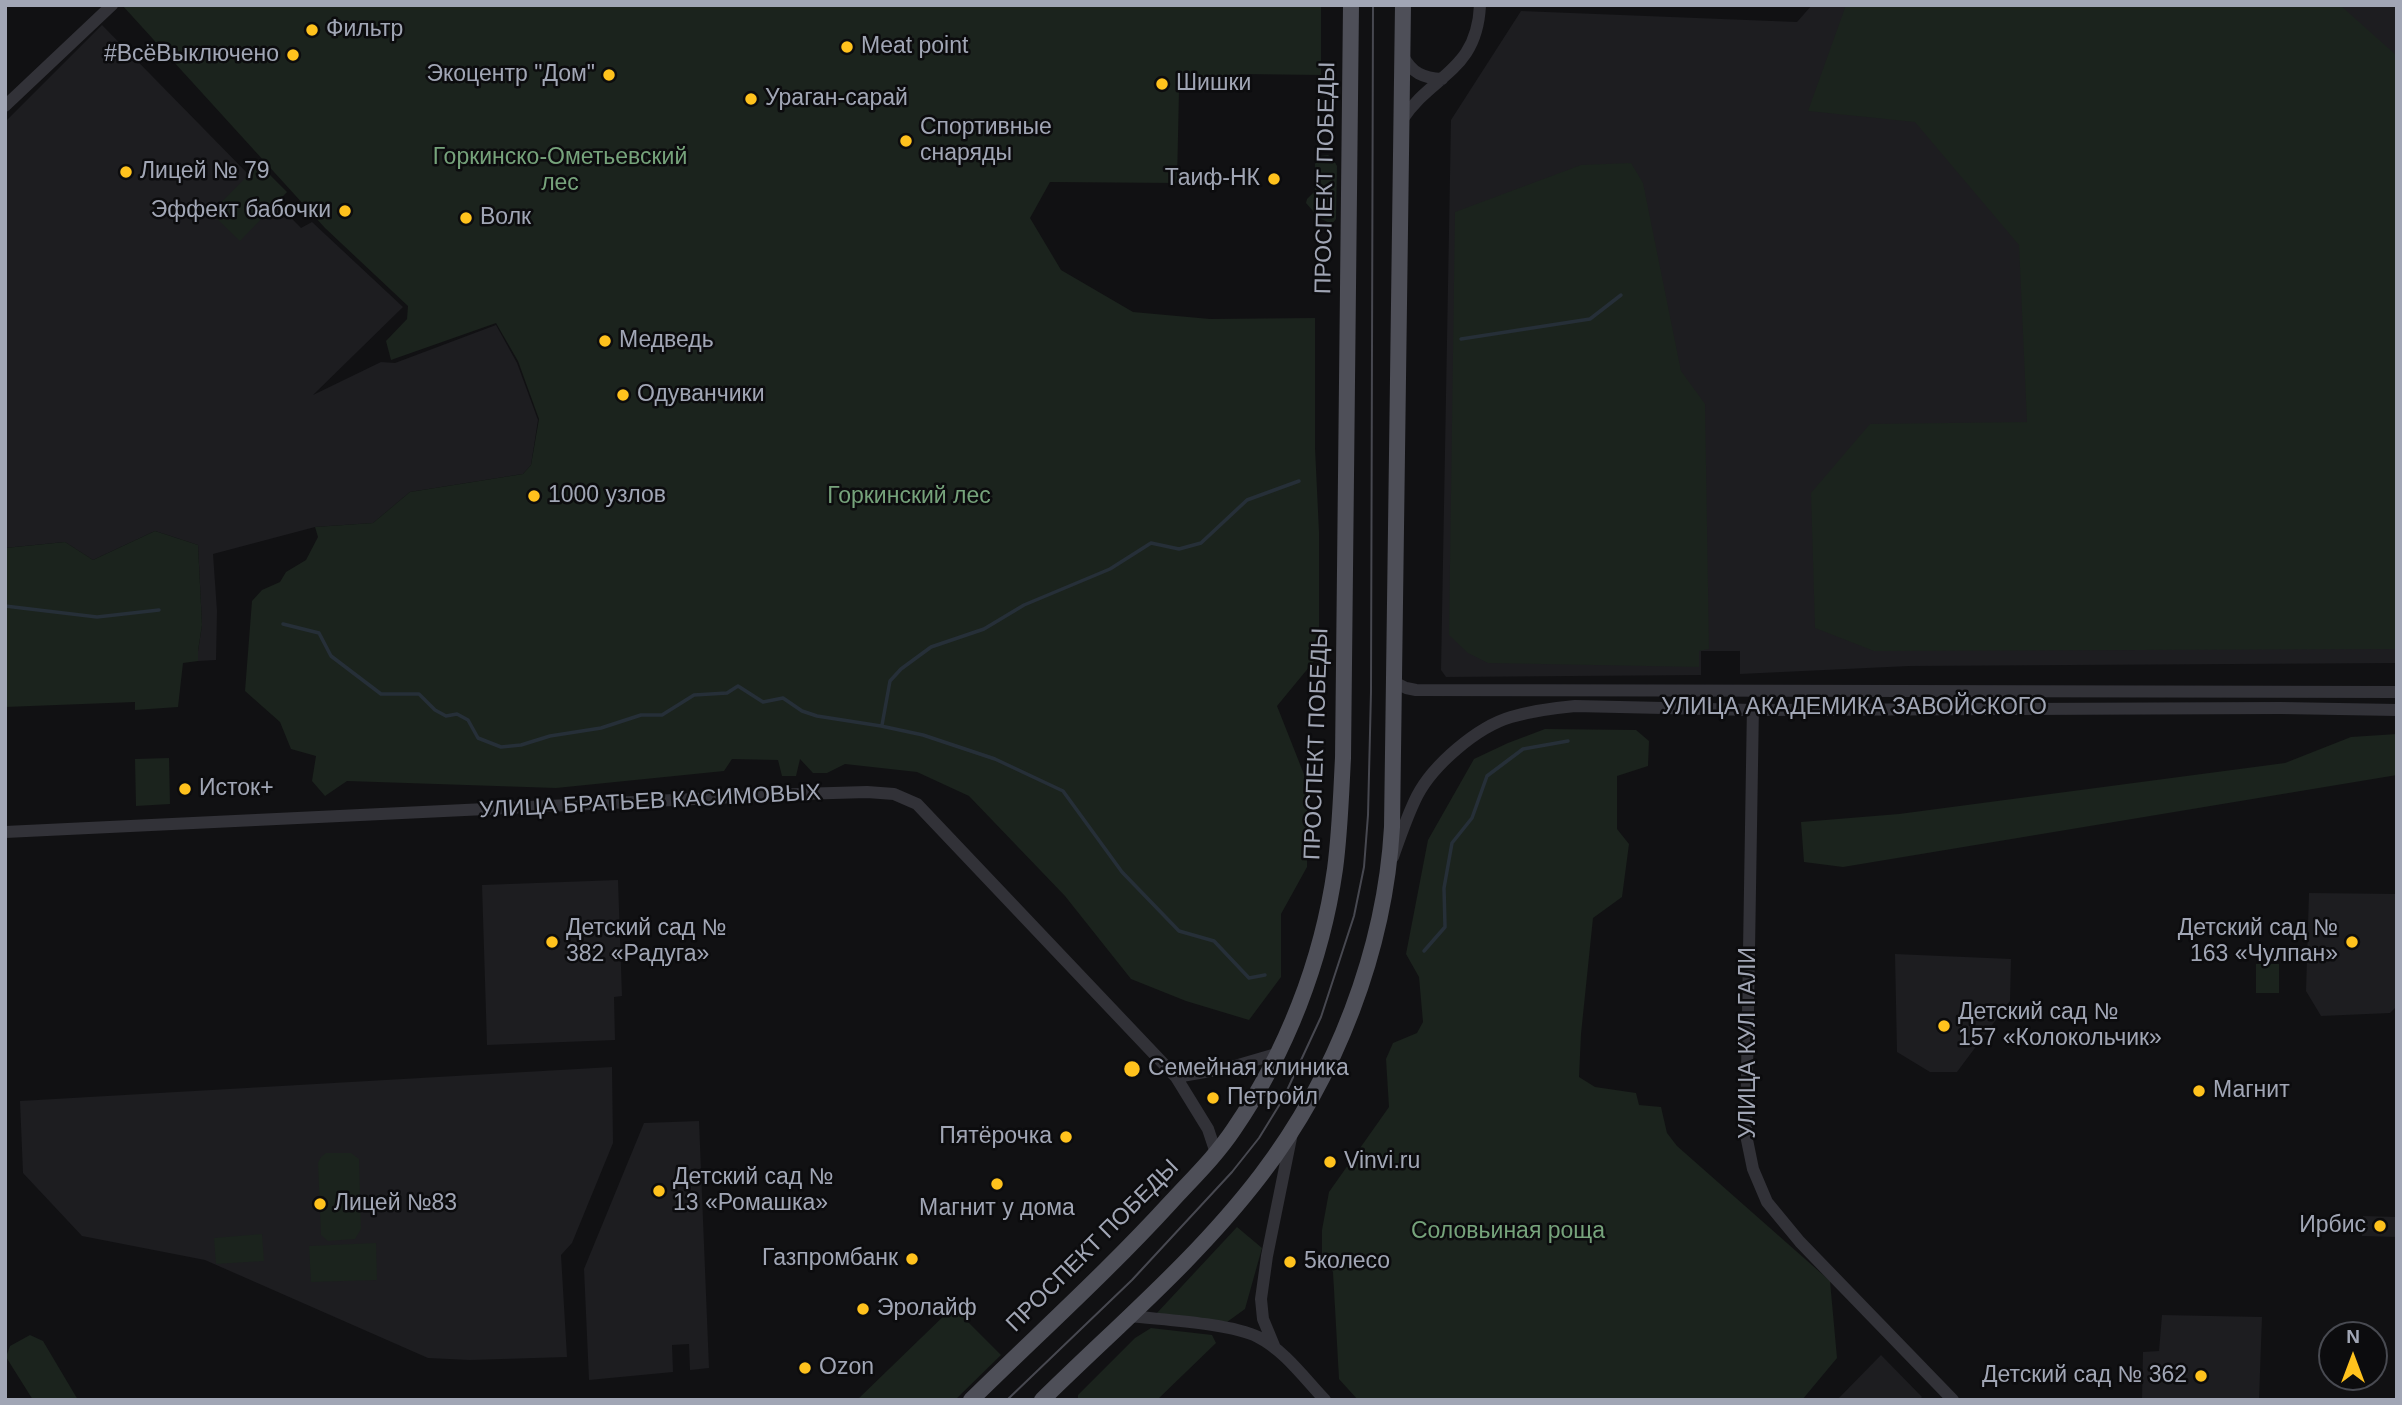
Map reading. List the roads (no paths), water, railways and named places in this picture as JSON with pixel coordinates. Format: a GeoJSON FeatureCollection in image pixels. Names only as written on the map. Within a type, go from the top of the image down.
{"type":"FeatureCollection","features":[{"type":"Feature","properties":{"kind":"main road","name":"ПРОСПЕКТ ПОБЕДЫ"},"geometry":{"type":"LineString","coordinates":[[971,1400],[1148,1227],[1216,1153],[1234,1129],[1276,1054],[1301,1000],[1325,922],[1335,870],[1340,822],[1345,694],[1351,5]]}},
{"type":"Feature","properties":{"kind":"main road"},"geometry":{"type":"LineString","coordinates":[[1042,1400],[1202,1245],[1261,1176],[1293,1129],[1348,1024],[1370,956],[1390,865],[1394,758],[1403,5]]}},
{"type":"Feature","properties":{"kind":"street"},"geometry":{"type":"LineString","coordinates":[[5,106],[112,5]]}},
{"type":"Feature","properties":{"kind":"street"},"geometry":{"type":"LineString","coordinates":[[1402,120],[1420,97],[1454,69],[1473,42],[1480,5]]}},
{"type":"Feature","properties":{"kind":"street"},"geometry":{"type":"LineString","coordinates":[[1402,56],[1409,67],[1423,77],[1442,79]]}},
{"type":"Feature","properties":{"kind":"street","name":"УЛИЦА АКАДЕМИКА ЗАВОЙСКОГО"},"geometry":{"type":"LineString","coordinates":[[1394,682],[1416,690],[2397,692]]}},
{"type":"Feature","properties":{"kind":"street","name":"УЛИЦА КУЛ ГАЛИ"},"geometry":{"type":"LineString","coordinates":[[1754,692],[1746,1135],[1753,1169],[1767,1202],[1800,1242],[1953,1400]]}},
{"type":"Feature","properties":{"kind":"street","name":"УЛИЦА АКАДЕМИКА ЗАВОЙСКОГО"},"geometry":{"type":"LineString","coordinates":[[1390,865],[1418,794],[1441,764],[1471,738],[1508,718],[1546,709],[1575,706],[1753,710],[2397,710]]}},
{"type":"Feature","properties":{"kind":"street","name":"УЛИЦА БРАТЬЕВ КАСИМОВЫХ"},"geometry":{"type":"LineString","coordinates":[[5,832],[810,794],[894,794],[916,804],[1176,1077],[1208,1129],[1216,1153]]}},
{"type":"Feature","properties":{"kind":"street"},"geometry":{"type":"LineString","coordinates":[[1176,1077],[1228,1068],[1276,1054]]}},
{"type":"Feature","properties":{"kind":"street"},"geometry":{"type":"LineString","coordinates":[[1275,1348],[1263,1319],[1261,1299],[1293,1129]]}},
{"type":"Feature","properties":{"kind":"street"},"geometry":{"type":"LineString","coordinates":[[1130,1317],[1234,1330],[1257,1336],[1275,1348],[1325,1400]]}},
{"type":"Feature","properties":{"kind":"waterway"},"geometry":{"type":"LineString","coordinates":[[1461,339],[1590,319],[1621,295]]}},
{"type":"Feature","properties":{"kind":"waterway"},"geometry":{"type":"LineString","coordinates":[[882,725],[890,681],[901,669],[931,647],[984,629],[1024,605],[1110,569],[1151,543],[1179,549],[1201,543],[1247,500],[1299,481]]}},
{"type":"Feature","properties":{"kind":"waterway"},"geometry":{"type":"LineString","coordinates":[[5,606],[97,617],[159,610]]}},
{"type":"Feature","properties":{"kind":"waterway"},"geometry":{"type":"LineString","coordinates":[[283,624],[319,633],[331,656],[381,694],[419,694],[435,710],[446,716],[457,714],[468,720],[478,738],[501,747],[601,728],[641,715],[662,715],[694,695],[727,693],[738,686],[763,702],[783,698],[802,711],[817,716],[923,735],[995,759],[1063,791],[1122,872],[1179,931],[1214,941],[1249,978],[1265,975]]}},
{"type":"Feature","properties":{"kind":"waterway"},"geometry":{"type":"LineString","coordinates":[[1424,951],[1445,927],[1444,888],[1452,843],[1472,818],[1487,776],[1523,749],[1568,741]]}},
{"type":"Feature","properties":{"kind":"tram line"},"geometry":{"type":"LineString","coordinates":[[1007,1400],[1132,1280],[1232,1172],[1259,1138],[1283,1099],[1321,1017],[1354,916],[1364,867],[1368,815],[1371,692],[1373,5]]}},
{"type":"Feature","properties":{"kind":"place","name":"Фильтр"},"geometry":{"type":"Point","coordinates":[312,30]}},
{"type":"Feature","properties":{"kind":"place","name":"Meat point"},"geometry":{"type":"Point","coordinates":[847,47]}},
{"type":"Feature","properties":{"kind":"place","name":"#ВсёВыключено"},"geometry":{"type":"Point","coordinates":[293,55]}},
{"type":"Feature","properties":{"kind":"place","name":"Экоцентр \"Дом\""},"geometry":{"type":"Point","coordinates":[609,75]}},
{"type":"Feature","properties":{"kind":"place","name":"Шишки"},"geometry":{"type":"Point","coordinates":[1162,84]}},
{"type":"Feature","properties":{"kind":"place","name":"Ураган-сарай"},"geometry":{"type":"Point","coordinates":[751,99]}},
{"type":"Feature","properties":{"kind":"place","name":"Спортивные снаряды"},"geometry":{"type":"Point","coordinates":[906,141]}},
{"type":"Feature","properties":{"kind":"place","name":"Лицей № 79"},"geometry":{"type":"Point","coordinates":[126,172]}},
{"type":"Feature","properties":{"kind":"place","name":"Таиф-НК"},"geometry":{"type":"Point","coordinates":[1274,179]}},
{"type":"Feature","properties":{"kind":"place","name":"Эффект бабочки"},"geometry":{"type":"Point","coordinates":[345,211]}},
{"type":"Feature","properties":{"kind":"place","name":"Волк"},"geometry":{"type":"Point","coordinates":[466,218]}},
{"type":"Feature","properties":{"kind":"place","name":"Медведь"},"geometry":{"type":"Point","coordinates":[605,341]}},
{"type":"Feature","properties":{"kind":"place","name":"Одуванчики"},"geometry":{"type":"Point","coordinates":[623,395]}},
{"type":"Feature","properties":{"kind":"place","name":"1000 узлов"},"geometry":{"type":"Point","coordinates":[534,496]}},
{"type":"Feature","properties":{"kind":"place","name":"Исток+"},"geometry":{"type":"Point","coordinates":[185,789]}},
{"type":"Feature","properties":{"kind":"place","name":"Детский сад № 382 «Радуга»"},"geometry":{"type":"Point","coordinates":[552,942]}},
{"type":"Feature","properties":{"kind":"place","name":"Детский сад № 163 «Чулпан»"},"geometry":{"type":"Point","coordinates":[2352,942]}},
{"type":"Feature","properties":{"kind":"place","name":"Детский сад № 157 «Колокольчик»"},"geometry":{"type":"Point","coordinates":[1944,1026]}},
{"type":"Feature","properties":{"kind":"place","name":"Семейная клиника"},"geometry":{"type":"Point","coordinates":[1132,1069]}},
{"type":"Feature","properties":{"kind":"place","name":"Магнит"},"geometry":{"type":"Point","coordinates":[2199,1091]}},
{"type":"Feature","properties":{"kind":"place","name":"Петройл"},"geometry":{"type":"Point","coordinates":[1213,1098]}},
{"type":"Feature","properties":{"kind":"place","name":"Пятёрочка"},"geometry":{"type":"Point","coordinates":[1066,1137]}},
{"type":"Feature","properties":{"kind":"place","name":"Vinvi.ru"},"geometry":{"type":"Point","coordinates":[1330,1162]}},
{"type":"Feature","properties":{"kind":"place","name":"Магнит у дома"},"geometry":{"type":"Point","coordinates":[997,1184]}},
{"type":"Feature","properties":{"kind":"place","name":"Детский сад № 13 «Ромашка»"},"geometry":{"type":"Point","coordinates":[659,1191]}},
{"type":"Feature","properties":{"kind":"place","name":"Лицей №83"},"geometry":{"type":"Point","coordinates":[320,1204]}},
{"type":"Feature","properties":{"kind":"place","name":"Ирбис"},"geometry":{"type":"Point","coordinates":[2380,1226]}},
{"type":"Feature","properties":{"kind":"place","name":"Газпромбанк"},"geometry":{"type":"Point","coordinates":[912,1259]}},
{"type":"Feature","properties":{"kind":"place","name":"5колесо"},"geometry":{"type":"Point","coordinates":[1290,1262]}},
{"type":"Feature","properties":{"kind":"place","name":"Эролайф"},"geometry":{"type":"Point","coordinates":[863,1309]}},
{"type":"Feature","properties":{"kind":"place","name":"Ozon"},"geometry":{"type":"Point","coordinates":[805,1368]}},
{"type":"Feature","properties":{"kind":"place","name":"Детский сад № 362"},"geometry":{"type":"Point","coordinates":[2201,1376]}},
{"type":"Feature","properties":{"kind":"park label","name":"Горкинско-Ометьевский лес"},"geometry":{"type":"Point","coordinates":[560,171]}},
{"type":"Feature","properties":{"kind":"park label","name":"Горкинский лес"},"geometry":{"type":"Point","coordinates":[909,497]}},
{"type":"Feature","properties":{"kind":"park label","name":"Соловьиная роща"},"geometry":{"type":"Point","coordinates":[1508,1232]}}]}
